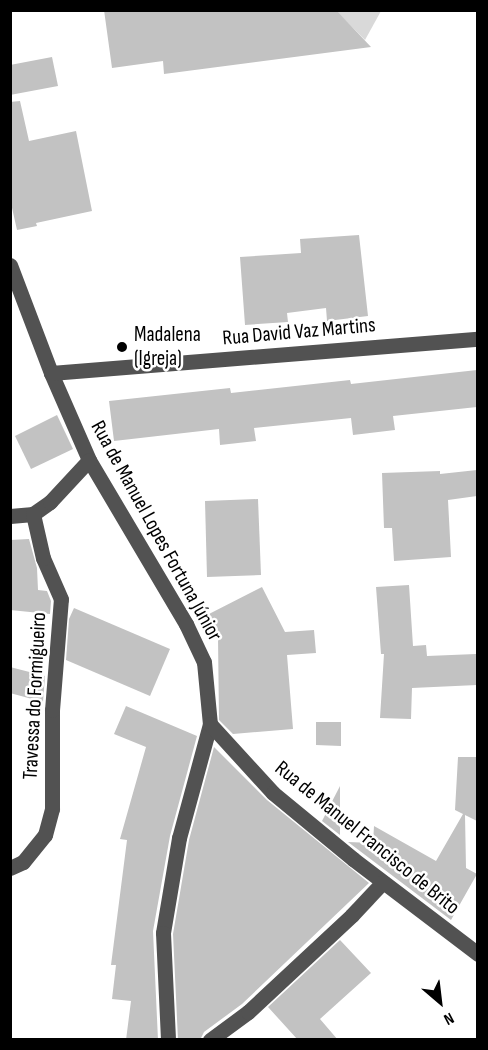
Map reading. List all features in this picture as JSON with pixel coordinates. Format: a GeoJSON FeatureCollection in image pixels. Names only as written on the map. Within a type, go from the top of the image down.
{"type":"FeatureCollection","features":[{"type":"Feature","properties":{"kind":"street","name":"Rua de Manuel Lopes Fortuna Júnior"},"geometry":{"type":"LineString","coordinates":[[10,265],[51,372],[89,460],[186,624],[204,662],[210,724],[178,838],[163,933],[168,1040]]}},
{"type":"Feature","properties":{"kind":"street","name":"Rua David Vaz Martins"},"geometry":{"type":"LineString","coordinates":[[51,372],[477,339]]}},
{"type":"Feature","properties":{"kind":"street"},"geometry":{"type":"LineString","coordinates":[[10,516],[33,514],[50,502],[89,460]]}},
{"type":"Feature","properties":{"kind":"street","name":"Travessa do Formigueiro"},"geometry":{"type":"LineString","coordinates":[[10,868],[22,862],[45,835],[52,809],[52,710],[61,599],[43,558],[33,514]]}},
{"type":"Feature","properties":{"kind":"street","name":"Rua de Manuel Francisco de Brito"},"geometry":{"type":"LineString","coordinates":[[210,724],[273,793],[477,954]]}},
{"type":"Feature","properties":{"kind":"street"},"geometry":{"type":"LineString","coordinates":[[210,1040],[248,1012],[352,915],[383,882]]}},
{"type":"Feature","properties":{"kind":"shaded area"},"geometry":{"type":"Polygon","coordinates":[[[336,11],[381,11],[365,40],[336,11]]]}},
{"type":"Feature","properties":{"kind":"building"},"geometry":{"type":"Polygon","coordinates":[[[104,10],[336,10],[371,47],[164,74],[163,61],[112,68],[104,10]]]}},
{"type":"Feature","properties":{"kind":"building"},"geometry":{"type":"Polygon","coordinates":[[[52,57],[58,86],[10,95],[10,65],[52,57]]]}},
{"type":"Feature","properties":{"kind":"building"},"geometry":{"type":"Polygon","coordinates":[[[20,101],[29,141],[76,131],[92,211],[36,223],[37,226],[17,230],[10,199],[10,102],[20,101]]]}},
{"type":"Feature","properties":{"kind":"building"},"geometry":{"type":"Polygon","coordinates":[[[359,235],[368,316],[327,321],[326,308],[287,313],[288,322],[245,325],[240,257],[301,253],[300,239],[359,235]]]}},
{"type":"Feature","properties":{"kind":"building"},"geometry":{"type":"Polygon","coordinates":[[[477,370],[477,407],[393,416],[395,430],[353,435],[351,418],[254,428],[256,441],[220,445],[219,429],[114,441],[109,401],[230,388],[231,393],[350,380],[351,384],[477,370]]]}},
{"type":"Feature","properties":{"kind":"building"},"geometry":{"type":"Polygon","coordinates":[[[57,415],[73,449],[31,469],[15,436],[57,415]]]}},
{"type":"Feature","properties":{"kind":"building"},"geometry":{"type":"Polygon","coordinates":[[[477,470],[477,496],[448,500],[451,557],[394,561],[392,528],[384,528],[382,473],[440,471],[440,474],[477,470]]]}},
{"type":"Feature","properties":{"kind":"building"},"geometry":{"type":"Polygon","coordinates":[[[258,499],[261,575],[207,577],[205,501],[258,499]]]}},
{"type":"Feature","properties":{"kind":"building"},"geometry":{"type":"Polygon","coordinates":[[[29,539],[37,568],[38,590],[47,591],[51,601],[50,614],[10,610],[10,540],[29,539]]]}},
{"type":"Feature","properties":{"kind":"building"},"geometry":{"type":"Polygon","coordinates":[[[409,585],[413,646],[426,645],[427,656],[476,654],[477,685],[412,688],[411,719],[380,718],[384,654],[381,654],[376,587],[409,585]]]}},
{"type":"Feature","properties":{"kind":"building"},"geometry":{"type":"Polygon","coordinates":[[[262,587],[285,632],[314,630],[316,653],[287,655],[293,729],[233,734],[219,720],[218,638],[207,615],[262,587]]]}},
{"type":"Feature","properties":{"kind":"building"},"geometry":{"type":"Polygon","coordinates":[[[74,608],[170,649],[150,696],[66,660],[69,619],[74,608]]]}},
{"type":"Feature","properties":{"kind":"building"},"geometry":{"type":"Polygon","coordinates":[[[10,667],[45,676],[43,702],[10,693],[10,667]]]}},
{"type":"Feature","properties":{"kind":"building"},"geometry":{"type":"Polygon","coordinates":[[[126,706],[197,736],[170,836],[153,931],[158,1040],[126,1040],[131,1001],[112,999],[116,965],[111,965],[127,840],[120,839],[146,747],[114,734],[126,706]]]}},
{"type":"Feature","properties":{"kind":"building"},"geometry":{"type":"Polygon","coordinates":[[[316,722],[341,722],[341,746],[316,745],[316,722]]]}},
{"type":"Feature","properties":{"kind":"building"},"geometry":{"type":"Polygon","coordinates":[[[214,747],[267,800],[369,883],[242,1004],[204,1032],[200,1040],[178,1040],[173,934],[189,840],[214,747]]]}},
{"type":"Feature","properties":{"kind":"building"},"geometry":{"type":"Polygon","coordinates":[[[458,757],[477,757],[477,821],[465,815],[466,868],[477,874],[451,920],[348,842],[373,843],[374,826],[436,861],[463,814],[455,810],[458,757]]]}},
{"type":"Feature","properties":{"kind":"building"},"geometry":{"type":"Polygon","coordinates":[[[340,786],[340,835],[322,821],[340,786]]]}},
{"type":"Feature","properties":{"kind":"building"},"geometry":{"type":"Polygon","coordinates":[[[340,940],[371,973],[320,1019],[338,1040],[298,1040],[268,1007],[340,940]]]}},
{"type":"Feature","properties":{"kind":"place","name":"Madalena (Igreja)"},"geometry":{"type":"Point","coordinates":[122,347]}}]}
